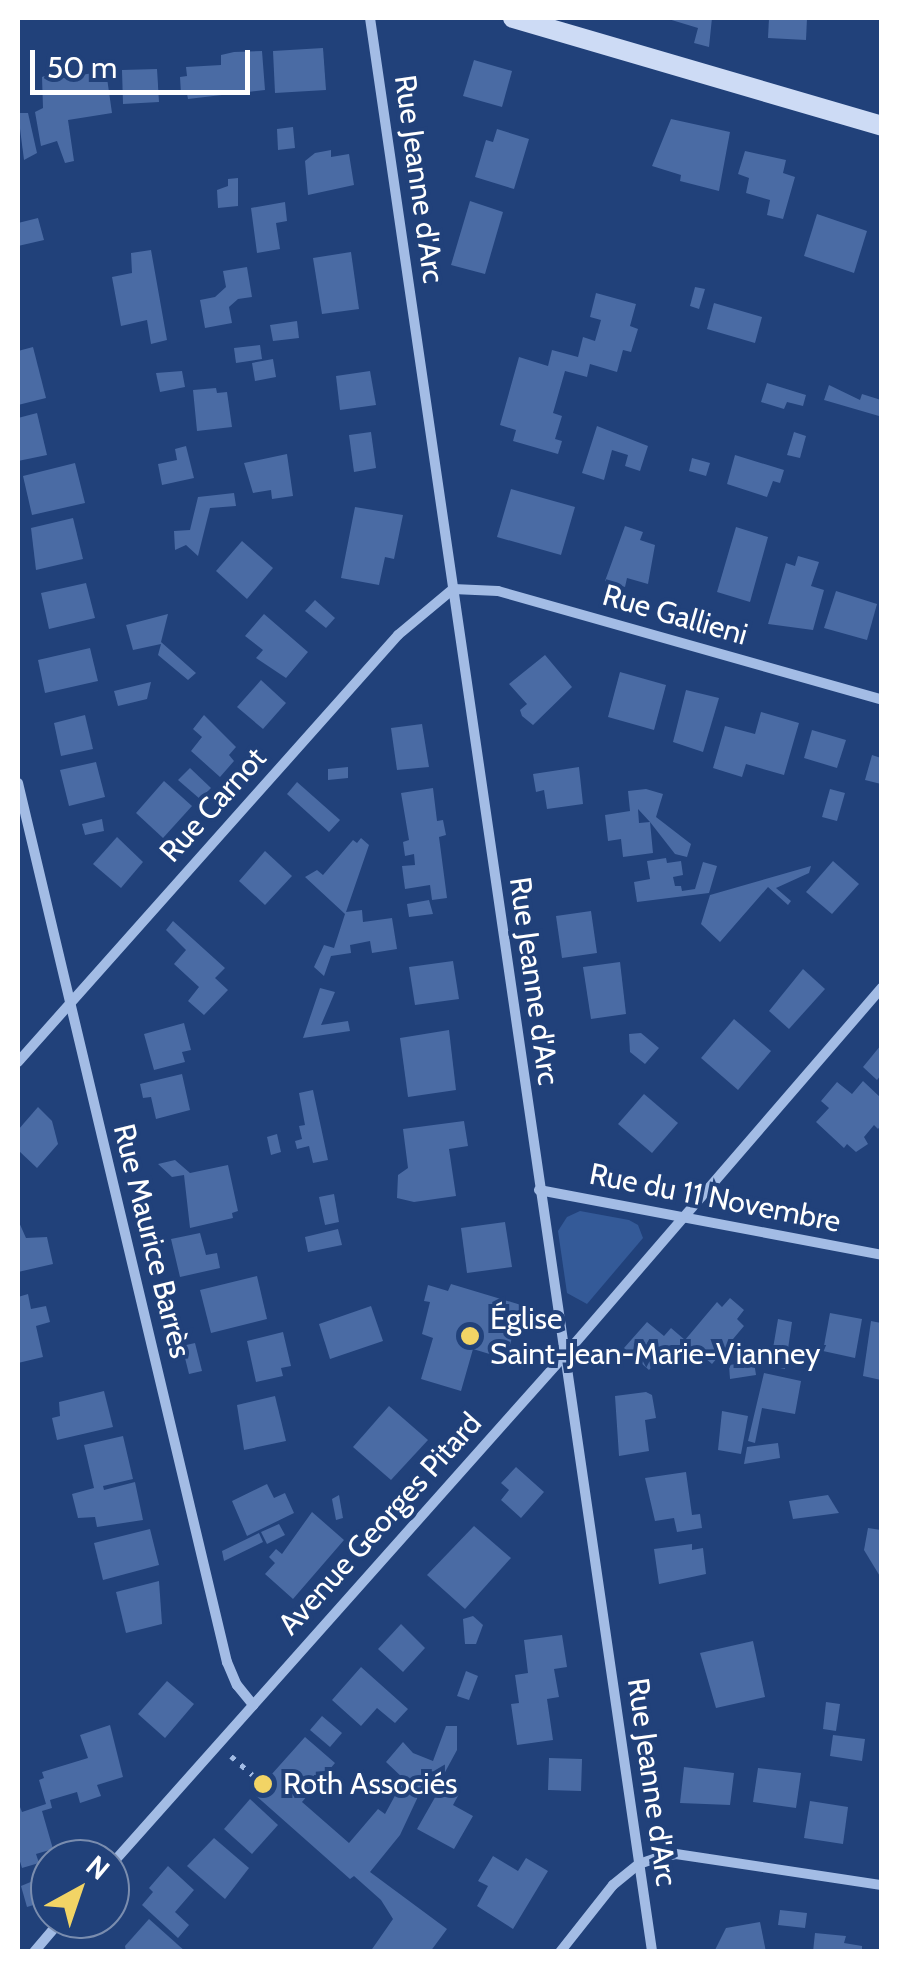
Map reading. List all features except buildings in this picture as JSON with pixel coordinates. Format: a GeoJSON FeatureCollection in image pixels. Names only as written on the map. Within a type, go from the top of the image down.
{"type":"FeatureCollection","features":[{"type":"Feature","properties":{"kind":"street","name":"Rue Jeanne d'Arc"},"geometry":{"type":"LineString","coordinates":[[370,18],[652,1952]]}},
{"type":"Feature","properties":{"kind":"street"},"geometry":{"type":"LineString","coordinates":[[513,18],[882,126]]}},
{"type":"Feature","properties":{"kind":"street","name":"Rue Gallieni"},"geometry":{"type":"LineString","coordinates":[[453,589],[498,591],[882,700]]}},
{"type":"Feature","properties":{"kind":"street","name":"Rue Carnot"},"geometry":{"type":"LineString","coordinates":[[18,1062],[398,635],[453,589]]}},
{"type":"Feature","properties":{"kind":"street","name":"Rue Maurice Barrès"},"geometry":{"type":"LineString","coordinates":[[18,783],[228,1662],[236,1685],[253,1704]]}},
{"type":"Feature","properties":{"kind":"street","name":"Avenue Georges Pitard"},"geometry":{"type":"LineString","coordinates":[[130,1843],[563,1357],[882,988]]}},
{"type":"Feature","properties":{"kind":"street","name":"Rue du 11 Novembre"},"geometry":{"type":"LineString","coordinates":[[539,1190],[882,1256]]}},
{"type":"Feature","properties":{"kind":"street"},"geometry":{"type":"LineString","coordinates":[[560,1952],[602,1897],[639,1864],[676,1854],[882,1885]]}},
{"type":"Feature","properties":{"kind":"path"},"geometry":{"type":"LineString","coordinates":[[218,1744],[263,1784]]}},
{"type":"Feature","properties":{"kind":"shaded area"},"geometry":{"type":"Polygon","coordinates":[[[580,1211],[629,1220],[638,1225],[643,1238],[587,1304],[567,1293],[558,1231],[567,1217],[580,1211]]]}},
{"type":"Feature","properties":{"kind":"place","name":"Église Saint-Jean-Marie-Vianney"},"geometry":{"type":"Point","coordinates":[470,1336]}},
{"type":"Feature","properties":{"kind":"place","name":"Roth Associés"},"geometry":{"type":"Point","coordinates":[263,1784]}}]}
